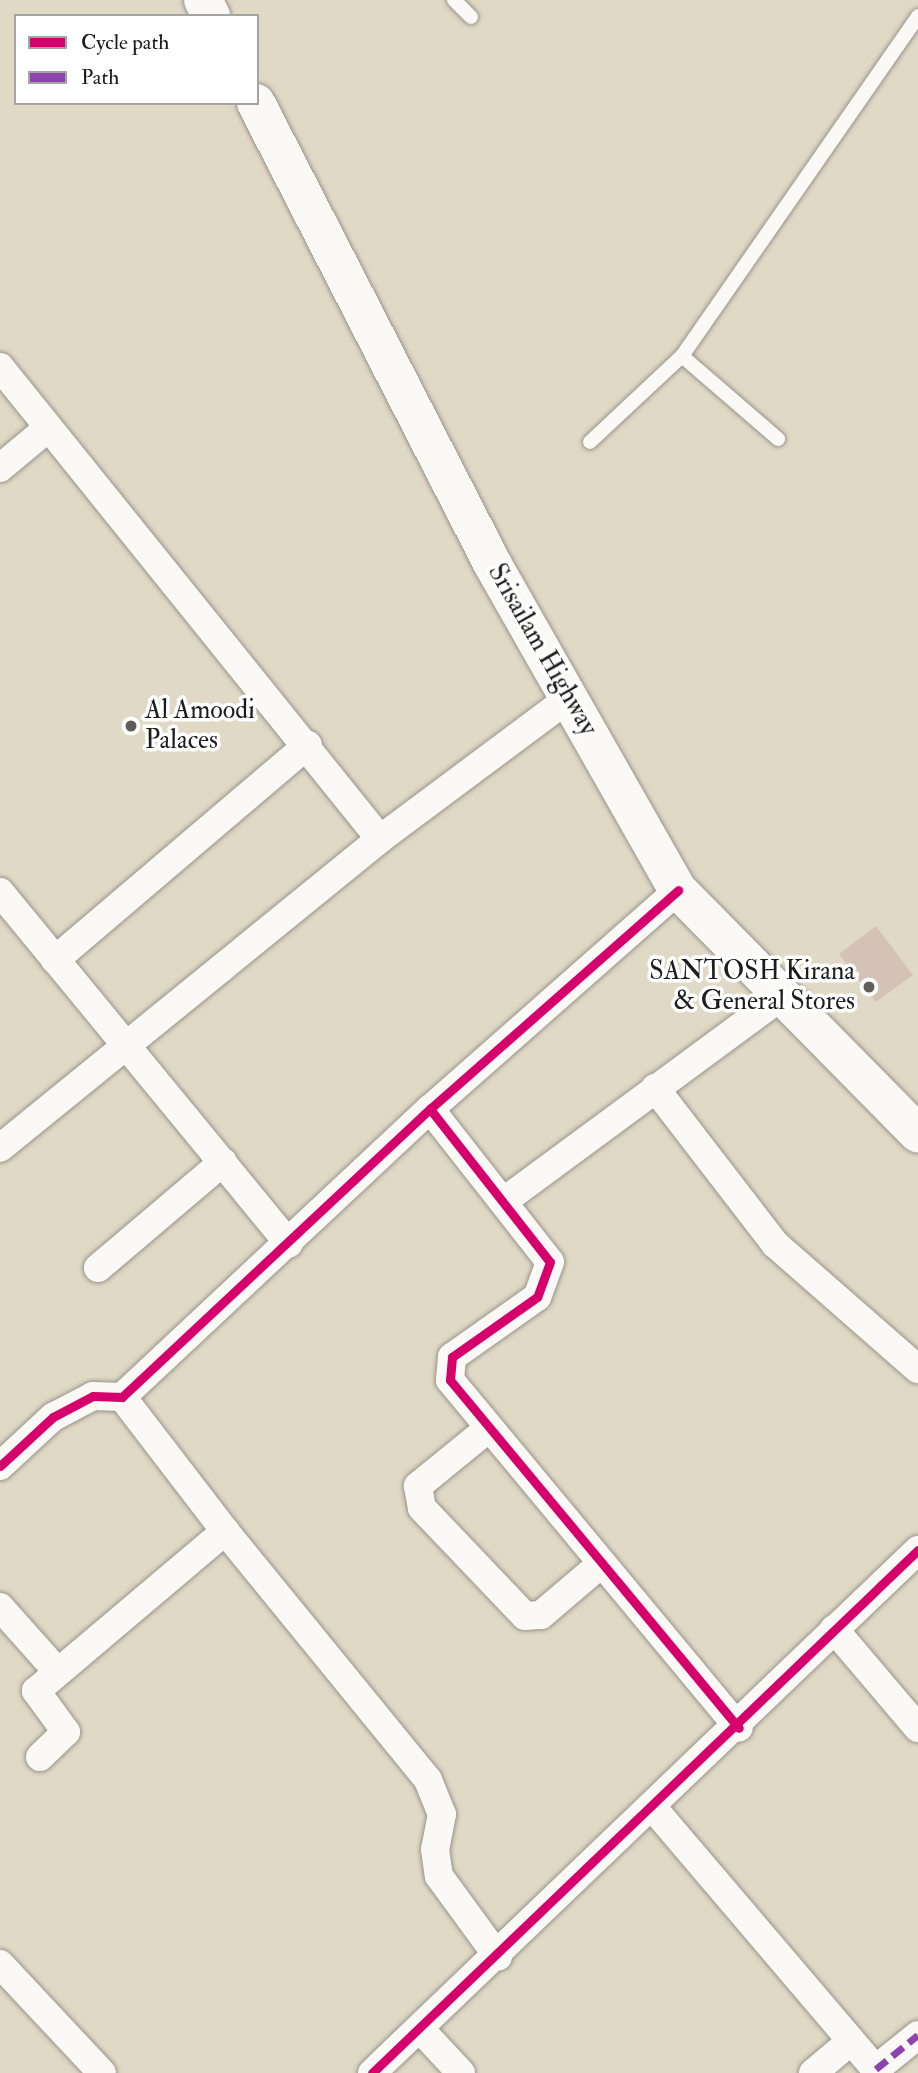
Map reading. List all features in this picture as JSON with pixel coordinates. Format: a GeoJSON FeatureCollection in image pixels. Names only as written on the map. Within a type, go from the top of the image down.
{"type":"FeatureCollection","features":[{"type":"Feature","properties":{"kind":"highway","name":"Srisailam Highway"},"geometry":{"type":"LineString","coordinates":[[257,105],[493,565],[678,890],[918,1133]]}},
{"type":"Feature","properties":{"kind":"street"},"geometry":{"type":"LineString","coordinates":[[0,368],[308,745],[380,839]]}},
{"type":"Feature","properties":{"kind":"street"},"geometry":{"type":"LineString","coordinates":[[0,468],[48,428]]}},
{"type":"Feature","properties":{"kind":"street"},"geometry":{"type":"LineString","coordinates":[[0,1148],[380,839],[569,698]]}},
{"type":"Feature","properties":{"kind":"street"},"geometry":{"type":"LineString","coordinates":[[55,960],[308,745]]}},
{"type":"Feature","properties":{"kind":"street"},"geometry":{"type":"LineString","coordinates":[[0,1466],[53,1417],[93,1396],[122,1397],[289,1244],[430,1109],[678,890]]}},
{"type":"Feature","properties":{"kind":"street"},"geometry":{"type":"LineString","coordinates":[[0,892],[289,1244]]}},
{"type":"Feature","properties":{"kind":"street"},"geometry":{"type":"LineString","coordinates":[[504,1200],[781,997]]}},
{"type":"Feature","properties":{"kind":"street"},"geometry":{"type":"LineString","coordinates":[[655,1088],[775,1244],[918,1369]]}},
{"type":"Feature","properties":{"kind":"street"},"geometry":{"type":"LineString","coordinates":[[430,1109],[550,1262],[537,1297],[462,1348],[448,1367],[450,1380],[739,1728]]}},
{"type":"Feature","properties":{"kind":"street"},"geometry":{"type":"LineString","coordinates":[[98,1268],[223,1162]]}},
{"type":"Feature","properties":{"kind":"street"},"geometry":{"type":"LineString","coordinates":[[122,1397],[225,1531],[428,1780],[442,1814],[435,1849],[439,1876],[498,1957]]}},
{"type":"Feature","properties":{"kind":"street"},"geometry":{"type":"LineString","coordinates":[[489,1428],[418,1486],[422,1508],[525,1616],[541,1615],[602,1563]]}},
{"type":"Feature","properties":{"kind":"street"},"geometry":{"type":"LineString","coordinates":[[40,1757],[66,1736],[36,1694],[57,1671],[225,1531]]}},
{"type":"Feature","properties":{"kind":"street"},"geometry":{"type":"LineString","coordinates":[[372,2073],[739,1728],[834,1629],[918,1550]]}},
{"type":"Feature","properties":{"kind":"street"},"geometry":{"type":"LineString","coordinates":[[0,1607],[57,1671]]}},
{"type":"Feature","properties":{"kind":"street"},"geometry":{"type":"LineString","coordinates":[[834,1629],[918,1728]]}},
{"type":"Feature","properties":{"kind":"street"},"geometry":{"type":"LineString","coordinates":[[654,1809],[849,2042],[878,2071],[918,2035]]}},
{"type":"Feature","properties":{"kind":"street"},"geometry":{"type":"LineString","coordinates":[[0,1964],[102,2073]]}},
{"type":"Feature","properties":{"kind":"street"},"geometry":{"type":"LineString","coordinates":[[420,2029],[461,2073]]}},
{"type":"Feature","properties":{"kind":"street"},"geometry":{"type":"LineString","coordinates":[[813,2073],[849,2042]]}},
{"type":"Feature","properties":{"kind":"lane"},"geometry":{"type":"LineString","coordinates":[[454,0],[471,18]]}},
{"type":"Feature","properties":{"kind":"lane"},"geometry":{"type":"LineString","coordinates":[[590,442],[682,356],[918,16]]}},
{"type":"Feature","properties":{"kind":"lane"},"geometry":{"type":"LineString","coordinates":[[682,356],[778,439]]}},
{"type":"Feature","properties":{"kind":"building"},"geometry":{"type":"Polygon","coordinates":[[[876,926],[913,975],[876,1002],[839,954],[876,926]]]}},
{"type":"Feature","properties":{"kind":"marked path"},"geometry":{"type":"LineString","coordinates":[[876,2069],[918,2035]]}},
{"type":"Feature","properties":{"kind":"cycle path"},"geometry":{"type":"LineString","coordinates":[[0,1466],[53,1417],[93,1396],[122,1397],[430,1109],[678,890]]}},
{"type":"Feature","properties":{"kind":"cycle path"},"geometry":{"type":"LineString","coordinates":[[430,1109],[550,1262],[537,1297],[452,1357],[450,1380],[739,1728]]}},
{"type":"Feature","properties":{"kind":"cycle path"},"geometry":{"type":"LineString","coordinates":[[372,2073],[918,1550]]}},
{"type":"Feature","properties":{"kind":"place","name":"Al Amoodi Palaces"},"geometry":{"type":"Point","coordinates":[131,726]}},
{"type":"Feature","properties":{"kind":"place","name":"SANTOSH Kirana & General Stores"},"geometry":{"type":"Point","coordinates":[869,987]}}]}
